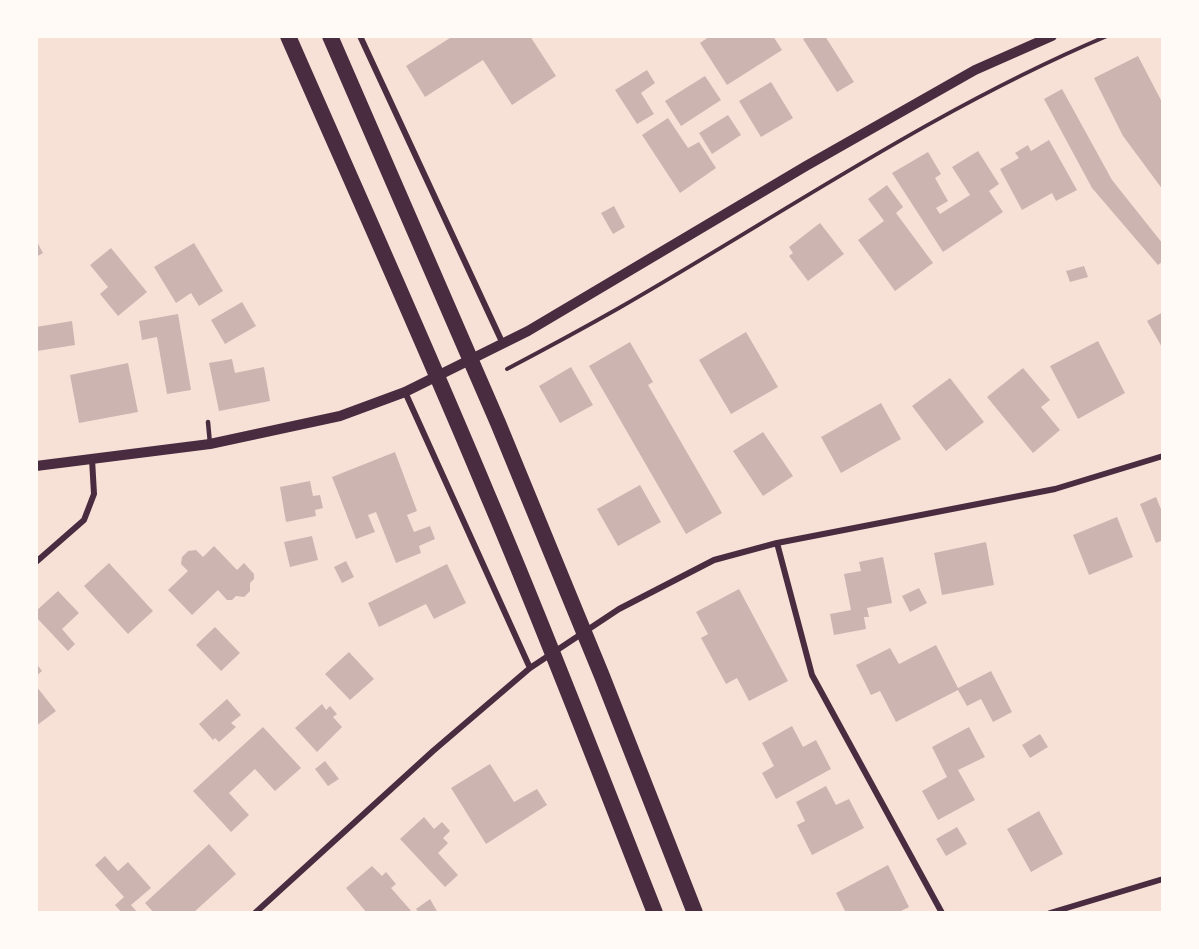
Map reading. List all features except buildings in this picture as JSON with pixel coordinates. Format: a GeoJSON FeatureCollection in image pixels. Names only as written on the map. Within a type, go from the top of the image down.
{"type":"FeatureCollection","features":[{"type":"Feature","properties":{"kind":"highway"},"geometry":{"type":"LineString","coordinates":[[288,36],[488,496],[655,913]]}},
{"type":"Feature","properties":{"kind":"highway"},"geometry":{"type":"LineString","coordinates":[[330,36],[489,402],[602,676],[695,913]]}},
{"type":"Feature","properties":{"kind":"street"},"geometry":{"type":"LineString","coordinates":[[360,36],[503,344]]}},
{"type":"Feature","properties":{"kind":"street"},"geometry":{"type":"LineString","coordinates":[[36,466],[210,444],[340,416],[405,392],[503,344],[588,296],[806,166],[975,70],[1052,36]]}},
{"type":"Feature","properties":{"kind":"street"},"geometry":{"type":"LineString","coordinates":[[405,392],[530,668]]}},
{"type":"Feature","properties":{"kind":"street"},"geometry":{"type":"LineString","coordinates":[[255,913],[433,751],[530,668],[619,609],[714,560],[777,543],[1055,489],[1163,456]]}},
{"type":"Feature","properties":{"kind":"street"},"geometry":{"type":"LineString","coordinates":[[36,562],[84,520],[94,494],[92,459]]}},
{"type":"Feature","properties":{"kind":"street"},"geometry":{"type":"LineString","coordinates":[[777,543],[812,675],[942,913]]}},
{"type":"Feature","properties":{"kind":"street"},"geometry":{"type":"LineString","coordinates":[[1050,913],[1163,879]]}},
{"type":"Feature","properties":{"kind":"lane"},"geometry":{"type":"LineString","coordinates":[[208,422],[210,444]]}},
{"type":"Feature","properties":{"kind":"path"},"geometry":{"type":"LineString","coordinates":[[507,369],[620,307],[890,145],[977,97],[1107,36]]}}]}
